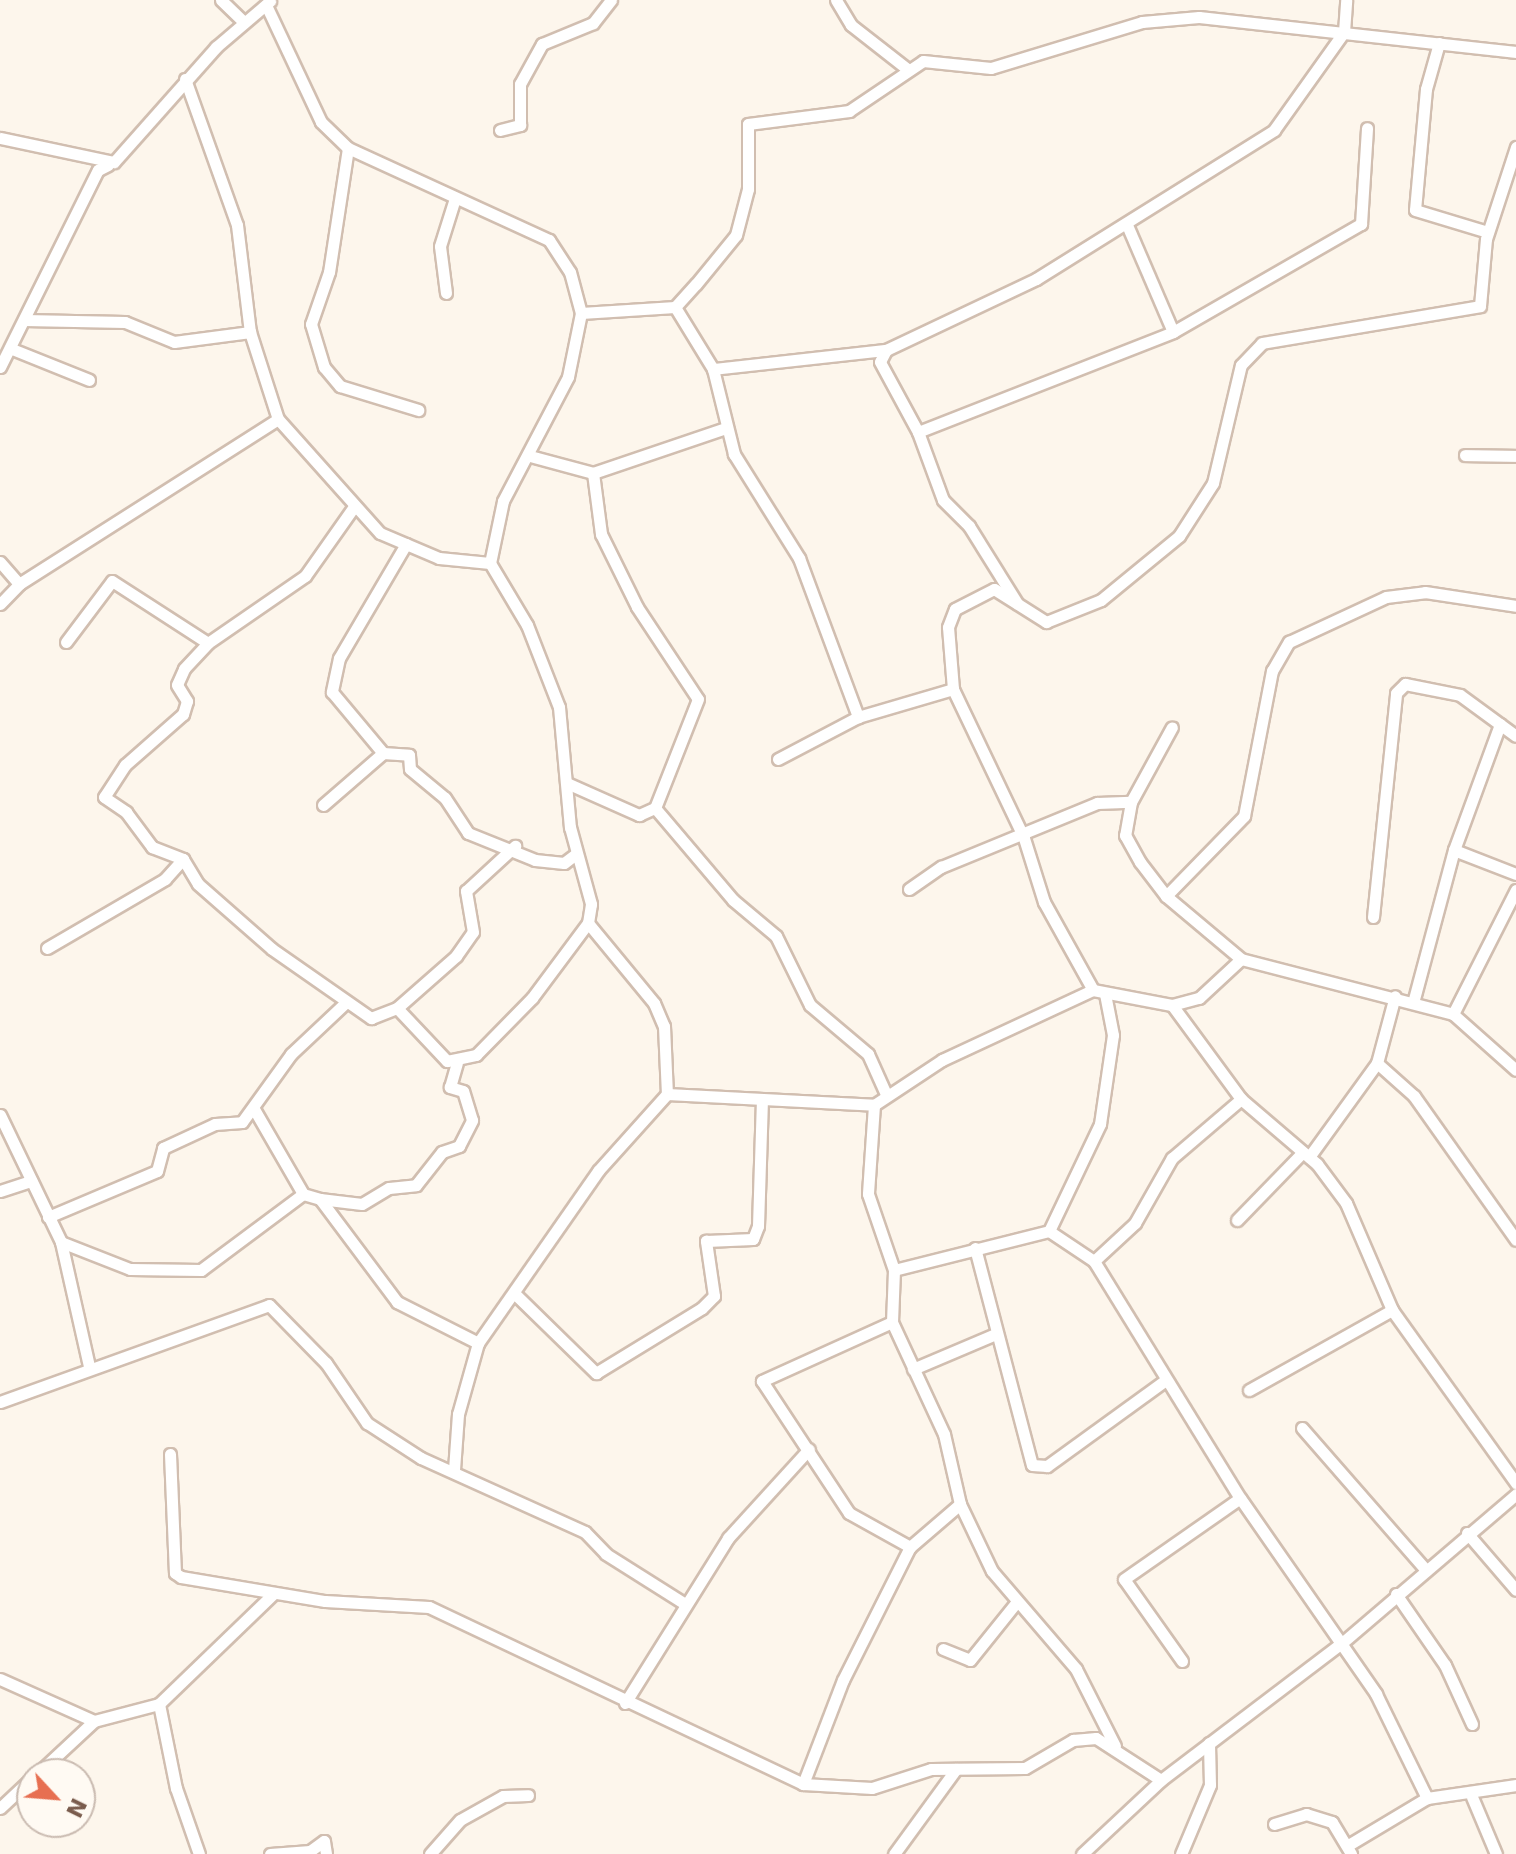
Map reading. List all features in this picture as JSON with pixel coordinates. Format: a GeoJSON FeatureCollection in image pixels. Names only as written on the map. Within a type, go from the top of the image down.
{"type":"FeatureCollection","features":[{"type":"Feature","properties":{"kind":"street"},"geometry":{"type":"LineString","coordinates":[[221,0],[244,22]]}},
{"type":"Feature","properties":{"kind":"street"},"geometry":{"type":"LineString","coordinates":[[500,130],[520,125],[520,84],[542,44],[593,23],[611,0]]}},
{"type":"Feature","properties":{"kind":"street"},"geometry":{"type":"LineString","coordinates":[[836,0],[851,25],[906,68]]}},
{"type":"Feature","properties":{"kind":"street"},"geometry":{"type":"LineString","coordinates":[[713,369],[886,350],[1036,279],[1127,225],[1274,130],[1344,32],[1346,0]]}},
{"type":"Feature","properties":{"kind":"street"},"geometry":{"type":"LineString","coordinates":[[0,138],[96,167],[114,162],[185,79],[268,3],[321,122],[348,148],[549,240],[570,272],[581,313],[568,377],[530,456],[503,501],[490,563],[527,625],[559,707],[576,854],[591,904],[588,923],[515,1018],[457,1063],[450,1087],[463,1091],[472,1120],[459,1146],[442,1152],[416,1185],[389,1188],[362,1204],[303,1194],[254,1109]]}},
{"type":"Feature","properties":{"kind":"street"},"geometry":{"type":"LineString","coordinates":[[581,313],[675,307],[736,235],[748,189],[748,124],[849,111],[906,68],[941,59],[991,68],[1142,22],[1199,17],[1516,52]]}},
{"type":"Feature","properties":{"kind":"street"},"geometry":{"type":"LineString","coordinates":[[1439,43],[1426,89],[1415,210],[1488,232]]}},
{"type":"Feature","properties":{"kind":"street"},"geometry":{"type":"LineString","coordinates":[[185,79],[237,225],[250,332],[278,419],[353,508],[406,544],[439,558],[490,563]]}},
{"type":"Feature","properties":{"kind":"street"},"geometry":{"type":"LineString","coordinates":[[918,432],[1173,332],[1361,224],[1367,128]]}},
{"type":"Feature","properties":{"kind":"street"},"geometry":{"type":"LineString","coordinates":[[1049,1231],[1100,1124],[1113,1035],[1099,992],[1044,902],[1024,838],[953,689],[948,627],[955,609],[994,589],[1046,622],[1101,600],[1179,536],[1213,483],[1241,365],[1262,343],[1480,306],[1488,232],[1516,147]]}},
{"type":"Feature","properties":{"kind":"street"},"geometry":{"type":"LineString","coordinates":[[348,148],[329,272],[311,324],[324,367],[340,386],[418,410]]}},
{"type":"Feature","properties":{"kind":"street"},"geometry":{"type":"LineString","coordinates":[[0,367],[12,349],[96,167]]}},
{"type":"Feature","properties":{"kind":"street"},"geometry":{"type":"LineString","coordinates":[[446,293],[440,246],[455,198]]}},
{"type":"Feature","properties":{"kind":"street"},"geometry":{"type":"LineString","coordinates":[[1127,225],[1173,332]]}},
{"type":"Feature","properties":{"kind":"street"},"geometry":{"type":"LineString","coordinates":[[675,307],[713,369],[723,429],[799,558],[858,717]]}},
{"type":"Feature","properties":{"kind":"street"},"geometry":{"type":"LineString","coordinates":[[24,320],[125,322],[174,342],[250,332]]}},
{"type":"Feature","properties":{"kind":"street"},"geometry":{"type":"LineString","coordinates":[[12,349],[89,380]]}},
{"type":"Feature","properties":{"kind":"street"},"geometry":{"type":"LineString","coordinates":[[886,350],[880,362],[918,432],[943,500],[969,526],[1019,606]]}},
{"type":"Feature","properties":{"kind":"street"},"geometry":{"type":"LineString","coordinates":[[0,604],[19,584],[278,419]]}},
{"type":"Feature","properties":{"kind":"street"},"geometry":{"type":"LineString","coordinates":[[530,456],[593,473],[723,429]]}},
{"type":"Feature","properties":{"kind":"street"},"geometry":{"type":"LineString","coordinates":[[1465,455],[1516,456]]}},
{"type":"Feature","properties":{"kind":"street"},"geometry":{"type":"LineString","coordinates":[[569,784],[639,815],[655,808],[698,699],[637,607],[601,534],[593,473]]}},
{"type":"Feature","properties":{"kind":"street"},"geometry":{"type":"LineString","coordinates":[[353,508],[334,545],[305,576],[208,643],[177,685],[187,701],[183,714],[136,754],[104,797],[126,812],[152,847],[183,859],[198,884],[344,1004],[371,1018],[397,1008],[473,932],[466,891],[515,846]]}},
{"type":"Feature","properties":{"kind":"street"},"geometry":{"type":"LineString","coordinates":[[383,753],[332,692],[331,676],[406,544]]}},
{"type":"Feature","properties":{"kind":"street"},"geometry":{"type":"LineString","coordinates":[[0,562],[19,584]]}},
{"type":"Feature","properties":{"kind":"street"},"geometry":{"type":"LineString","coordinates":[[66,642],[112,581],[208,643]]}},
{"type":"Feature","properties":{"kind":"street"},"geometry":{"type":"LineString","coordinates":[[1166,896],[1244,816],[1272,671],[1289,642],[1386,597],[1425,592],[1516,606]]}},
{"type":"Feature","properties":{"kind":"street"},"geometry":{"type":"LineString","coordinates":[[1373,917],[1396,693],[1405,684],[1460,695],[1516,736]]}},
{"type":"Feature","properties":{"kind":"street"},"geometry":{"type":"LineString","coordinates":[[778,759],[858,717],[953,689]]}},
{"type":"Feature","properties":{"kind":"street"},"geometry":{"type":"LineString","coordinates":[[1414,999],[1454,850],[1500,724]]}},
{"type":"Feature","properties":{"kind":"street"},"geometry":{"type":"LineString","coordinates":[[1172,727],[1131,802],[1125,835],[1166,896],[1241,959],[1414,999],[1453,1014],[1516,1070]]}},
{"type":"Feature","properties":{"kind":"street"},"geometry":{"type":"LineString","coordinates":[[323,805],[383,753],[409,755],[410,769],[445,798],[468,833],[490,844],[515,846],[535,860],[564,863],[576,854]]}},
{"type":"Feature","properties":{"kind":"street"},"geometry":{"type":"LineString","coordinates":[[909,889],[941,867],[1024,838],[1097,803],[1131,802]]}},
{"type":"Feature","properties":{"kind":"street"},"geometry":{"type":"LineString","coordinates":[[655,808],[733,900],[776,936],[810,1005],[868,1054],[885,1092]]}},
{"type":"Feature","properties":{"kind":"street"},"geometry":{"type":"LineString","coordinates":[[1454,850],[1516,874]]}},
{"type":"Feature","properties":{"kind":"street"},"geometry":{"type":"LineString","coordinates":[[47,948],[165,879],[183,859]]}},
{"type":"Feature","properties":{"kind":"street"},"geometry":{"type":"LineString","coordinates":[[1453,1014],[1516,890]]}},
{"type":"Feature","properties":{"kind":"street"},"geometry":{"type":"LineString","coordinates":[[454,1470],[458,1414],[478,1343],[598,1171],[667,1094],[664,1026],[654,1003],[588,923]]}},
{"type":"Feature","properties":{"kind":"street"},"geometry":{"type":"LineString","coordinates":[[1161,1780],[1115,1746],[1076,1669],[1015,1604],[960,1504],[944,1434],[892,1322],[894,1270],[868,1194],[874,1105],[885,1092],[1099,992],[1172,1005],[1199,998],[1241,959]]}},
{"type":"Feature","properties":{"kind":"street"},"geometry":{"type":"LineString","coordinates":[[1237,1220],[1305,1156],[1377,1063],[1395,996]]}},
{"type":"Feature","properties":{"kind":"street"},"geometry":{"type":"LineString","coordinates":[[48,1217],[157,1171],[163,1148],[215,1124],[242,1122],[291,1054],[344,1004]]}},
{"type":"Feature","properties":{"kind":"street"},"geometry":{"type":"LineString","coordinates":[[1172,1005],[1241,1099],[1305,1156],[1346,1203],[1392,1310],[1516,1483]]}},
{"type":"Feature","properties":{"kind":"street"},"geometry":{"type":"LineString","coordinates":[[397,1008],[436,1052],[457,1063]]}},
{"type":"Feature","properties":{"kind":"street"},"geometry":{"type":"LineString","coordinates":[[1377,1063],[1414,1096],[1516,1240]]}},
{"type":"Feature","properties":{"kind":"street"},"geometry":{"type":"LineString","coordinates":[[667,1094],[762,1102],[874,1105]]}},
{"type":"Feature","properties":{"kind":"street"},"geometry":{"type":"LineString","coordinates":[[1094,1261],[1135,1223],[1172,1158],[1241,1099]]}},
{"type":"Feature","properties":{"kind":"street"},"geometry":{"type":"LineString","coordinates":[[514,1293],[596,1373],[702,1308],[714,1296],[706,1241],[753,1239],[758,1226],[762,1102]]}},
{"type":"Feature","properties":{"kind":"street"},"geometry":{"type":"LineString","coordinates":[[0,1115],[61,1242],[89,1366]]}},
{"type":"Feature","properties":{"kind":"street"},"geometry":{"type":"LineString","coordinates":[[0,1191],[31,1181]]}},
{"type":"Feature","properties":{"kind":"street"},"geometry":{"type":"LineString","coordinates":[[61,1242],[130,1269],[201,1270],[303,1194]]}},
{"type":"Feature","properties":{"kind":"street"},"geometry":{"type":"LineString","coordinates":[[320,1199],[397,1302],[478,1343]]}},
{"type":"Feature","properties":{"kind":"street"},"geometry":{"type":"LineString","coordinates":[[894,1270],[1049,1231],[1094,1261],[1240,1498],[1343,1642],[1427,1798]]}},
{"type":"Feature","properties":{"kind":"street"},"geometry":{"type":"LineString","coordinates":[[975,1248],[993,1335],[1016,1386],[1018,1424],[1038,1468],[1166,1380]]}},
{"type":"Feature","properties":{"kind":"street"},"geometry":{"type":"LineString","coordinates":[[0,1402],[89,1366],[269,1305],[326,1363],[367,1423],[454,1470],[585,1532],[606,1554],[685,1604]]}},
{"type":"Feature","properties":{"kind":"street"},"geometry":{"type":"LineString","coordinates":[[1249,1390],[1392,1310]]}},
{"type":"Feature","properties":{"kind":"street"},"geometry":{"type":"LineString","coordinates":[[892,1322],[762,1381],[849,1513],[910,1547]]}},
{"type":"Feature","properties":{"kind":"street"},"geometry":{"type":"LineString","coordinates":[[913,1369],[993,1335]]}},
{"type":"Feature","properties":{"kind":"street"},"geometry":{"type":"LineString","coordinates":[[1302,1428],[1425,1569]]}},
{"type":"Feature","properties":{"kind":"street"},"geometry":{"type":"LineString","coordinates":[[625,1703],[728,1538],[809,1449]]}},
{"type":"Feature","properties":{"kind":"street"},"geometry":{"type":"LineString","coordinates":[[170,1454],[175,1573],[273,1594],[429,1607],[471,1621],[625,1703],[803,1784],[872,1788],[956,1769],[1025,1768],[1073,1740],[1115,1746]]}},
{"type":"Feature","properties":{"kind":"street"},"geometry":{"type":"LineString","coordinates":[[1082,1854],[1161,1780],[1343,1642],[1516,1494]]}},
{"type":"Feature","properties":{"kind":"street"},"geometry":{"type":"LineString","coordinates":[[1182,1661],[1124,1579],[1240,1498]]}},
{"type":"Feature","properties":{"kind":"street"},"geometry":{"type":"LineString","coordinates":[[803,1784],[843,1680],[910,1547],[960,1504]]}},
{"type":"Feature","properties":{"kind":"street"},"geometry":{"type":"LineString","coordinates":[[1467,1533],[1516,1590]]}},
{"type":"Feature","properties":{"kind":"street"},"geometry":{"type":"LineString","coordinates":[[54,1758],[94,1721],[159,1704],[273,1594]]}},
{"type":"Feature","properties":{"kind":"street"},"geometry":{"type":"LineString","coordinates":[[1396,1594],[1445,1665],[1472,1724]]}},
{"type":"Feature","properties":{"kind":"street"},"geometry":{"type":"LineString","coordinates":[[943,1649],[970,1660],[1015,1604]]}},
{"type":"Feature","properties":{"kind":"street"},"geometry":{"type":"LineString","coordinates":[[0,1679],[94,1721]]}},
{"type":"Feature","properties":{"kind":"street"},"geometry":{"type":"LineString","coordinates":[[159,1704],[176,1788],[199,1854]]}},
{"type":"Feature","properties":{"kind":"street"},"geometry":{"type":"LineString","coordinates":[[1181,1854],[1210,1785],[1209,1743]]}},
{"type":"Feature","properties":{"kind":"street"},"geometry":{"type":"LineString","coordinates":[[894,1854],[956,1769]]}},
{"type":"Feature","properties":{"kind":"street"},"geometry":{"type":"LineString","coordinates":[[1274,1824],[1318,1817],[1350,1849],[1427,1798],[1472,1797],[1516,1785]]}},
{"type":"Feature","properties":{"kind":"street"},"geometry":{"type":"LineString","coordinates":[[0,1808],[16,1793]]}},
{"type":"Feature","properties":{"kind":"street"},"geometry":{"type":"LineString","coordinates":[[430,1854],[460,1820],[503,1796],[528,1795]]}},
{"type":"Feature","properties":{"kind":"street"},"geometry":{"type":"LineString","coordinates":[[1472,1797],[1496,1854]]}},
{"type":"Feature","properties":{"kind":"street"},"geometry":{"type":"LineString","coordinates":[[270,1854],[310,1851],[324,1841],[326,1854]]}}]}
